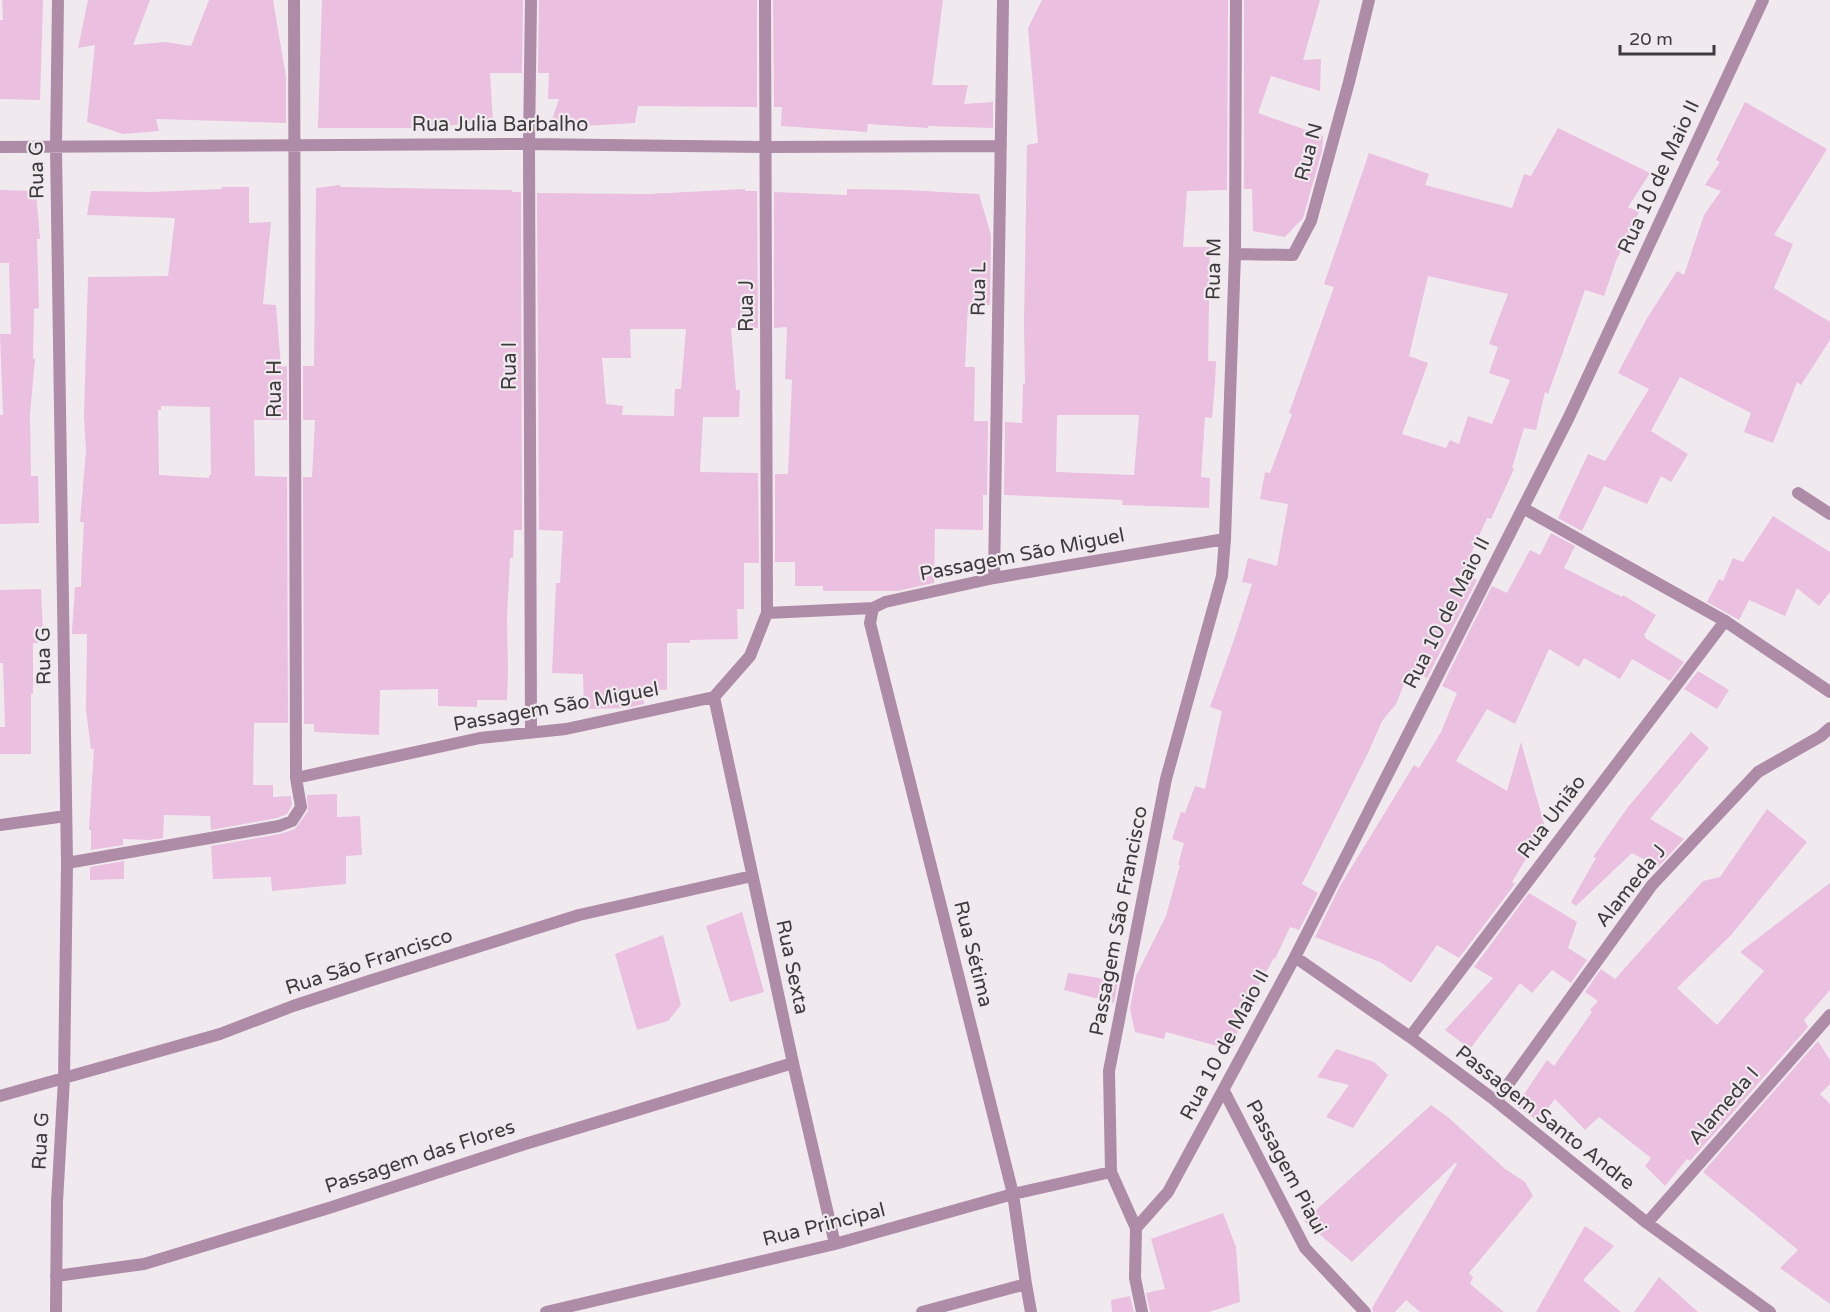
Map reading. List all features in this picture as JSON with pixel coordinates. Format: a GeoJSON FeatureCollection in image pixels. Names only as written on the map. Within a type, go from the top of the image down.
{"type":"FeatureCollection","features":[{"type":"Feature","properties":{"kind":"street","name":"Rua G"},"geometry":{"type":"LineString","coordinates":[[56,1312],[57,1202],[64,1079],[67,863],[56,148],[58,0]]}},
{"type":"Feature","properties":{"kind":"street","name":"Rua H"},"geometry":{"type":"LineString","coordinates":[[294,0],[296,778]]}},
{"type":"Feature","properties":{"kind":"street","name":"Rua I"},"geometry":{"type":"LineString","coordinates":[[531,0],[529,144],[531,731]]}},
{"type":"Feature","properties":{"kind":"street","name":"Rua J"},"geometry":{"type":"LineString","coordinates":[[765,0],[767,613]]}},
{"type":"Feature","properties":{"kind":"street","name":"Rua L"},"geometry":{"type":"LineString","coordinates":[[994,578],[1003,0]]}},
{"type":"Feature","properties":{"kind":"street","name":"Rua M"},"geometry":{"type":"LineString","coordinates":[[1225,539],[1235,254],[1236,0]]}},
{"type":"Feature","properties":{"kind":"street","name":"Rua N"},"geometry":{"type":"LineString","coordinates":[[1235,254],[1293,255],[1311,221],[1369,0]]}},
{"type":"Feature","properties":{"kind":"street","name":"Rua 10 de Maio II"},"geometry":{"type":"LineString","coordinates":[[1136,1228],[1168,1192],[1295,957],[1569,417],[1763,0]]}},
{"type":"Feature","properties":{"kind":"street","name":"Rua Julia Barbalho"},"geometry":{"type":"LineString","coordinates":[[0,147],[529,144],[766,147],[1000,146]]}},
{"type":"Feature","properties":{"kind":"street"},"geometry":{"type":"LineString","coordinates":[[1798,493],[1830,514]]}},
{"type":"Feature","properties":{"kind":"street"},"geometry":{"type":"LineString","coordinates":[[1523,508],[1725,621],[1830,692]]}},
{"type":"Feature","properties":{"kind":"street","name":"Passagem São Miguel"},"geometry":{"type":"LineString","coordinates":[[767,613],[873,608],[885,602],[994,578],[1225,539]]}},
{"type":"Feature","properties":{"kind":"street","name":"Passagem São Francisco"},"geometry":{"type":"LineString","coordinates":[[1142,1312],[1135,1278],[1136,1228],[1111,1172],[1109,1071],[1166,779],[1222,576],[1225,539]]}},
{"type":"Feature","properties":{"kind":"street","name":"Rua Sétima"},"geometry":{"type":"LineString","coordinates":[[873,608],[870,623],[1013,1194],[1031,1312]]}},
{"type":"Feature","properties":{"kind":"street"},"geometry":{"type":"LineString","coordinates":[[714,697],[750,656],[767,613]]}},
{"type":"Feature","properties":{"kind":"street","name":"Rua União"},"geometry":{"type":"LineString","coordinates":[[1410,1037],[1725,621]]}},
{"type":"Feature","properties":{"kind":"street","name":"Passagem São Miguel"},"geometry":{"type":"LineString","coordinates":[[296,778],[480,738],[566,729],[714,697]]}},
{"type":"Feature","properties":{"kind":"street","name":"Rua Sexta"},"geometry":{"type":"LineString","coordinates":[[714,697],[793,1063],[835,1244]]}},
{"type":"Feature","properties":{"kind":"street","name":"Alameda J"},"geometry":{"type":"LineString","coordinates":[[1496,1101],[1652,885],[1758,772],[1821,736],[1830,728]]}},
{"type":"Feature","properties":{"kind":"street"},"geometry":{"type":"LineString","coordinates":[[67,863],[279,826],[292,821],[301,807],[296,778]]}},
{"type":"Feature","properties":{"kind":"street"},"geometry":{"type":"LineString","coordinates":[[0,825],[66,816]]}},
{"type":"Feature","properties":{"kind":"street","name":"Rua São Francisco"},"geometry":{"type":"LineString","coordinates":[[0,1096],[220,1034],[293,1006],[579,915],[752,876]]}},
{"type":"Feature","properties":{"kind":"street","name":"Passagem Santo Andre"},"geometry":{"type":"LineString","coordinates":[[1295,957],[1410,1037],[1496,1101],[1647,1222],[1770,1312]]}},
{"type":"Feature","properties":{"kind":"street","name":"Alameda I"},"geometry":{"type":"LineString","coordinates":[[1647,1222],[1830,1015]]}},
{"type":"Feature","properties":{"kind":"street","name":"Passagem das Flores"},"geometry":{"type":"LineString","coordinates":[[56,1276],[144,1264],[332,1207],[525,1144],[793,1063]]}},
{"type":"Feature","properties":{"kind":"street","name":"Passagem Piaui"},"geometry":{"type":"LineString","coordinates":[[1224,1091],[1305,1248],[1365,1312]]}},
{"type":"Feature","properties":{"kind":"street","name":"Rua Principal"},"geometry":{"type":"LineString","coordinates":[[546,1312],[835,1244],[1013,1194],[1111,1172]]}},
{"type":"Feature","properties":{"kind":"street"},"geometry":{"type":"LineString","coordinates":[[922,1312],[1026,1284]]}},
{"type":"Feature","properties":{"kind":"building"},"geometry":{"type":"Polygon","coordinates":[[[2,0],[43,0],[40,100],[0,99],[2,0]]]}},
{"type":"Feature","properties":{"kind":"building"},"geometry":{"type":"Polygon","coordinates":[[[88,0],[150,0],[133,45],[165,42],[191,46],[209,0],[273,0],[286,77],[286,123],[156,119],[159,131],[123,134],[87,122],[95,45],[78,48],[88,0]]]}},
{"type":"Feature","properties":{"kind":"building"},"geometry":{"type":"Polygon","coordinates":[[[322,0],[523,0],[522,73],[490,73],[493,122],[417,128],[318,128],[322,0]]]}},
{"type":"Feature","properties":{"kind":"building"},"geometry":{"type":"Polygon","coordinates":[[[539,0],[757,0],[757,107],[638,106],[635,123],[549,128],[559,99],[548,99],[549,73],[538,73],[539,0]]]}},
{"type":"Feature","properties":{"kind":"building"},"geometry":{"type":"Polygon","coordinates":[[[773,0],[943,0],[932,85],[968,85],[964,104],[993,102],[993,128],[928,126],[928,128],[868,124],[867,132],[781,126],[782,107],[774,107],[773,0]]]}},
{"type":"Feature","properties":{"kind":"building"},"geometry":{"type":"Polygon","coordinates":[[[1042,0],[1228,0],[1227,190],[1187,191],[1183,247],[1210,247],[1208,361],[1216,361],[1212,418],[1205,417],[1201,477],[1210,478],[1209,508],[1122,505],[1123,500],[1004,495],[1005,422],[1022,423],[1023,384],[1025,384],[1027,145],[1038,143],[1028,28],[1042,0]],[[1057,415],[1056,472],[1134,475],[1139,415],[1057,415]]]}},
{"type":"Feature","properties":{"kind":"building"},"geometry":{"type":"Polygon","coordinates":[[[1244,0],[1320,0],[1303,60],[1321,59],[1320,91],[1271,76],[1258,113],[1323,136],[1322,151],[1303,218],[1285,237],[1253,231],[1252,189],[1244,189],[1244,0]]]}},
{"type":"Feature","properties":{"kind":"building"},"geometry":{"type":"Polygon","coordinates":[[[1745,102],[1827,149],[1774,235],[1793,244],[1774,288],[1830,322],[1830,340],[1801,385],[1797,382],[1773,443],[1744,432],[1751,413],[1680,377],[1651,431],[1688,454],[1671,482],[1661,476],[1647,504],[1604,486],[1582,531],[1558,518],[1588,454],[1605,461],[1649,389],[1618,373],[1646,320],[1677,271],[1684,275],[1704,215],[1721,191],[1705,185],[1720,162],[1716,160],[1745,102]]]}},
{"type":"Feature","properties":{"kind":"building"},"geometry":{"type":"Polygon","coordinates":[[[1558,128],[1650,173],[1628,207],[1639,212],[1616,261],[1604,296],[1585,290],[1548,394],[1545,392],[1536,430],[1524,428],[1512,468],[1514,469],[1491,519],[1487,518],[1462,574],[1477,580],[1427,678],[1421,675],[1410,687],[1404,684],[1396,704],[1382,721],[1302,884],[1318,893],[1299,930],[1290,927],[1275,959],[1244,1011],[1232,1050],[1166,1032],[1164,1039],[1135,1032],[1130,1009],[1136,976],[1166,916],[1180,865],[1178,865],[1184,843],[1172,839],[1181,812],[1185,813],[1195,786],[1205,789],[1222,711],[1210,707],[1252,584],[1242,582],[1248,558],[1277,566],[1288,504],[1260,499],[1265,472],[1270,473],[1334,287],[1324,284],[1369,153],[1429,174],[1425,185],[1512,208],[1524,174],[1531,176],[1558,128]],[[1428,276],[1409,356],[1428,363],[1402,434],[1446,448],[1450,440],[1459,444],[1468,416],[1492,424],[1510,380],[1489,373],[1498,347],[1489,344],[1508,294],[1428,276]]]}},
{"type":"Feature","properties":{"kind":"building"},"geometry":{"type":"Polygon","coordinates":[[[340,185],[341,187],[521,192],[522,530],[514,530],[513,558],[510,558],[507,700],[477,700],[477,707],[438,706],[438,689],[380,690],[379,735],[314,732],[314,724],[304,724],[303,477],[312,477],[315,420],[303,420],[303,366],[314,366],[316,188],[340,185]]]}},
{"type":"Feature","properties":{"kind":"building"},"geometry":{"type":"Polygon","coordinates":[[[222,187],[249,187],[249,223],[271,222],[263,304],[276,305],[281,367],[287,366],[287,420],[254,420],[255,476],[287,477],[288,723],[254,723],[253,785],[273,785],[273,797],[291,796],[292,805],[287,814],[277,818],[211,830],[210,816],[164,815],[163,838],[123,839],[123,845],[91,850],[91,830],[89,830],[94,749],[91,749],[86,710],[87,634],[72,634],[75,587],[81,587],[84,522],[80,522],[86,450],[84,417],[88,277],[168,276],[175,218],[87,215],[91,191],[152,192],[222,189],[222,187]],[[161,406],[161,410],[158,410],[159,475],[209,478],[211,475],[210,407],[161,406]]]}},
{"type":"Feature","properties":{"kind":"building"},"geometry":{"type":"Polygon","coordinates":[[[745,189],[745,191],[757,191],[758,328],[731,328],[736,390],[740,390],[739,417],[703,417],[700,472],[758,473],[759,563],[744,563],[744,609],[737,609],[738,639],[667,643],[667,690],[643,689],[644,704],[626,708],[584,709],[583,674],[552,673],[556,583],[560,583],[563,531],[539,530],[537,193],[648,194],[745,189]],[[630,329],[631,358],[602,358],[606,404],[623,406],[622,415],[674,416],[675,389],[681,389],[686,329],[630,329]]]}},
{"type":"Feature","properties":{"kind":"building"},"geometry":{"type":"Polygon","coordinates":[[[847,189],[979,194],[991,235],[990,305],[968,305],[965,367],[975,367],[974,421],[988,421],[987,495],[983,495],[983,530],[935,529],[934,583],[897,591],[823,591],[823,586],[795,586],[795,562],[775,562],[775,474],[788,474],[792,380],[785,379],[787,327],[774,328],[774,192],[847,195],[847,189]]]}},
{"type":"Feature","properties":{"kind":"building"},"geometry":{"type":"Polygon","coordinates":[[[0,190],[36,191],[40,239],[37,239],[39,308],[34,309],[33,359],[35,359],[30,414],[31,476],[38,476],[39,523],[0,524],[0,415],[3,415],[0,334],[11,334],[9,263],[0,263],[0,190]]]}},
{"type":"Feature","properties":{"kind":"building"},"geometry":{"type":"Polygon","coordinates":[[[1773,516],[1830,552],[1830,592],[1819,606],[1797,588],[1785,616],[1749,600],[1739,620],[1707,602],[1719,579],[1723,581],[1733,558],[1743,562],[1773,516]]]}},
{"type":"Feature","properties":{"kind":"building"},"geometry":{"type":"Polygon","coordinates":[[[1551,533],[1575,546],[1564,568],[1622,597],[1623,595],[1656,615],[1644,635],[1645,638],[1684,662],[1670,681],[1632,659],[1620,679],[1584,658],[1579,667],[1549,649],[1515,724],[1487,709],[1456,761],[1507,791],[1521,742],[1545,827],[1512,882],[1515,884],[1459,958],[1437,945],[1411,983],[1380,962],[1315,937],[1340,886],[1414,765],[1419,768],[1441,732],[1457,693],[1442,686],[1492,586],[1507,593],[1530,550],[1540,555],[1551,533]]]}},
{"type":"Feature","properties":{"kind":"building"},"geometry":{"type":"Polygon","coordinates":[[[41,589],[43,634],[38,634],[38,643],[33,643],[31,754],[0,754],[0,727],[5,727],[3,663],[0,663],[0,590],[41,589]]]}},
{"type":"Feature","properties":{"kind":"building"},"geometry":{"type":"Polygon","coordinates":[[[1698,671],[1729,690],[1717,709],[1684,689],[1698,671]]]}},
{"type":"Feature","properties":{"kind":"building"},"geometry":{"type":"Polygon","coordinates":[[[1691,732],[1709,748],[1650,819],[1684,839],[1658,867],[1632,853],[1576,906],[1571,902],[1596,858],[1593,857],[1628,807],[1691,732]]]}},
{"type":"Feature","properties":{"kind":"building"},"geometry":{"type":"Polygon","coordinates":[[[337,794],[337,817],[360,816],[362,855],[346,856],[346,884],[272,891],[271,877],[213,879],[211,846],[280,834],[295,829],[308,811],[307,795],[337,794]]]}},
{"type":"Feature","properties":{"kind":"building"},"geometry":{"type":"Polygon","coordinates":[[[1767,809],[1807,842],[1732,934],[1677,988],[1717,1025],[1764,971],[1740,952],[1830,883],[1830,990],[1804,1020],[1808,1027],[1690,1161],[1687,1159],[1665,1186],[1645,1166],[1651,1158],[1599,1117],[1585,1130],[1555,1099],[1538,1121],[1516,1106],[1547,1060],[1554,1066],[1592,1012],[1590,1010],[1598,1001],[1585,992],[1601,969],[1615,979],[1703,881],[1720,877],[1767,809]]]}},
{"type":"Feature","properties":{"kind":"building"},"geometry":{"type":"Polygon","coordinates":[[[124,861],[124,879],[90,880],[90,867],[124,861]]]}},
{"type":"Feature","properties":{"kind":"building"},"geometry":{"type":"Polygon","coordinates":[[[1529,893],[1577,922],[1568,948],[1587,960],[1571,983],[1552,970],[1532,993],[1520,983],[1470,1049],[1445,1030],[1493,978],[1474,967],[1529,893]]]}},
{"type":"Feature","properties":{"kind":"building"},"geometry":{"type":"Polygon","coordinates":[[[742,912],[764,992],[730,1002],[706,926],[742,912]]]}},
{"type":"Feature","properties":{"kind":"building"},"geometry":{"type":"Polygon","coordinates":[[[663,935],[681,1005],[668,1021],[637,1030],[615,954],[663,935]]]}},
{"type":"Feature","properties":{"kind":"building"},"geometry":{"type":"Polygon","coordinates":[[[1068,973],[1118,981],[1114,1003],[1064,990],[1068,973]]]}},
{"type":"Feature","properties":{"kind":"building"},"geometry":{"type":"Polygon","coordinates":[[[1818,1041],[1830,1060],[1830,1084],[1820,1094],[1830,1104],[1830,1304],[1780,1268],[1798,1250],[1703,1172],[1818,1041]]]}},
{"type":"Feature","properties":{"kind":"building"},"geometry":{"type":"Polygon","coordinates":[[[1336,1049],[1374,1062],[1388,1075],[1353,1128],[1326,1117],[1349,1085],[1317,1077],[1336,1049]]]}},
{"type":"Feature","properties":{"kind":"building"},"geometry":{"type":"Polygon","coordinates":[[[1431,1105],[1449,1118],[1505,1169],[1525,1182],[1533,1196],[1469,1273],[1473,1277],[1470,1284],[1504,1312],[1420,1312],[1406,1300],[1395,1312],[1373,1312],[1372,1308],[1457,1164],[1455,1163],[1352,1262],[1304,1221],[1431,1105]]]}},
{"type":"Feature","properties":{"kind":"building"},"geometry":{"type":"Polygon","coordinates":[[[1223,1213],[1236,1247],[1240,1302],[1209,1312],[1150,1312],[1146,1293],[1165,1289],[1151,1239],[1223,1213]]]}},
{"type":"Feature","properties":{"kind":"building"},"geometry":{"type":"Polygon","coordinates":[[[1585,1226],[1614,1246],[1583,1280],[1621,1312],[1536,1312],[1585,1226]]]}},
{"type":"Feature","properties":{"kind":"building"},"geometry":{"type":"Polygon","coordinates":[[[1659,1277],[1698,1312],[1634,1312],[1659,1277]]]}},
{"type":"Feature","properties":{"kind":"building"},"geometry":{"type":"Polygon","coordinates":[[[1130,1296],[1134,1312],[1112,1312],[1111,1300],[1130,1296]]]}}]}
